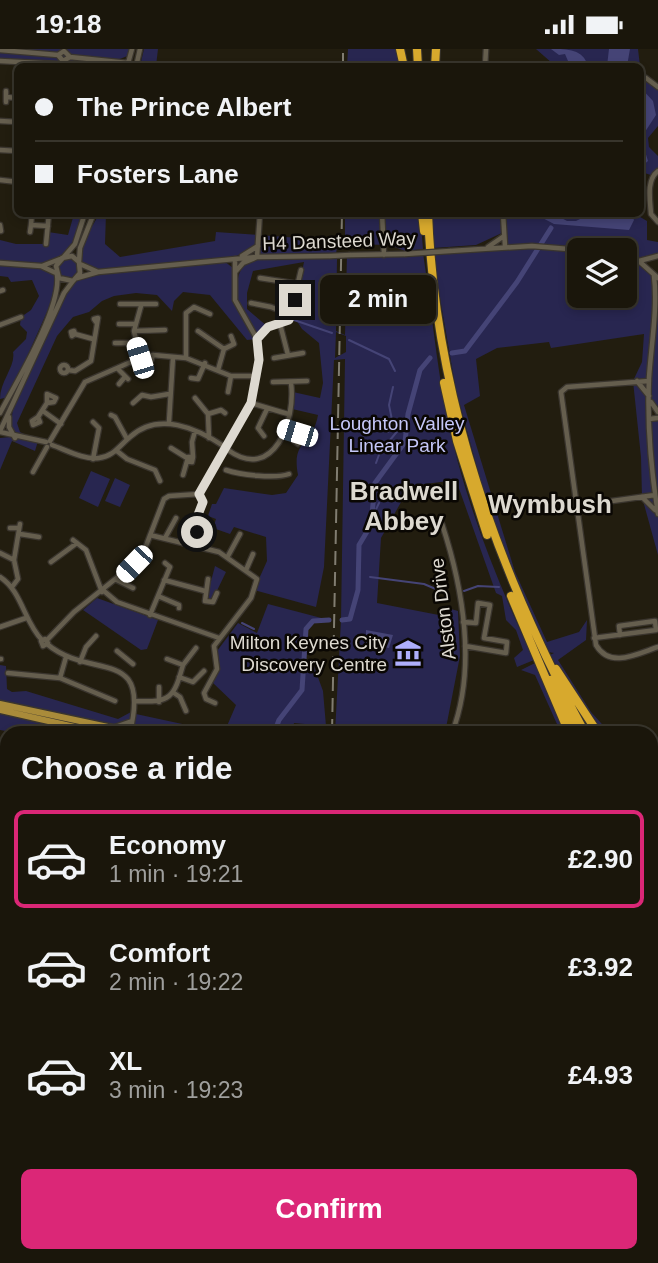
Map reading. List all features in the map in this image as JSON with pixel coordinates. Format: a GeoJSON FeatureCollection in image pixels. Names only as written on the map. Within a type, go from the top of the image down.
{"type":"FeatureCollection","features":[{"type":"Feature","properties":{"kind":"highway"},"geometry":{"type":"LineString","coordinates":[[425,217],[431,305],[449,407],[479,514],[514,605],[566,726]]}},
{"type":"Feature","properties":{"kind":"highway"},"geometry":{"type":"LineString","coordinates":[[426,217],[436,307],[454,406],[485,513],[527,621],[581,726]]}},
{"type":"Feature","properties":{"kind":"highway"},"geometry":{"type":"LineString","coordinates":[[514,605],[575,726]]}},
{"type":"Feature","properties":{"kind":"highway"},"geometry":{"type":"LineString","coordinates":[[527,621],[594,726]]}},
{"type":"Feature","properties":{"kind":"main road"},"geometry":{"type":"LineString","coordinates":[[1,706],[105,726]]}},
{"type":"Feature","properties":{"kind":"main road"},"geometry":{"type":"LineString","coordinates":[[1,706],[75,726]]}},
{"type":"Feature","properties":{"kind":"street"},"geometry":{"type":"LineString","coordinates":[[33,63],[68,57],[116,63],[129,58],[138,62],[140,49]]}},
{"type":"Feature","properties":{"kind":"street"},"geometry":{"type":"LineString","coordinates":[[0,50],[68,57]]}},
{"type":"Feature","properties":{"kind":"street"},"geometry":{"type":"LineString","coordinates":[[646,78],[658,87]]}},
{"type":"Feature","properties":{"kind":"street"},"geometry":{"type":"LineString","coordinates":[[6,97],[14,98]]}},
{"type":"Feature","properties":{"kind":"street"},"geometry":{"type":"LineString","coordinates":[[658,171],[651,177],[650,184],[650,214],[658,222]]}},
{"type":"Feature","properties":{"kind":"street"},"geometry":{"type":"LineString","coordinates":[[30,232],[32,217]]}},
{"type":"Feature","properties":{"kind":"street"},"geometry":{"type":"LineString","coordinates":[[46,244],[49,217]]}},
{"type":"Feature","properties":{"kind":"street"},"geometry":{"type":"LineString","coordinates":[[58,300],[56,266],[76,241],[84,217]]}},
{"type":"Feature","properties":{"kind":"street"},"geometry":{"type":"LineString","coordinates":[[93,217],[82,243],[75,279],[58,300],[0,432],[15,438],[49,444],[93,459],[117,451],[140,428],[169,422],[209,437],[241,459],[262,460],[272,452],[283,428],[288,414],[290,383]]}},
{"type":"Feature","properties":{"kind":"street"},"geometry":{"type":"LineString","coordinates":[[236,272],[243,263],[257,257],[260,217]]}},
{"type":"Feature","properties":{"kind":"street"},"geometry":{"type":"LineString","coordinates":[[382,217],[384,255]]}},
{"type":"Feature","properties":{"kind":"street"},"geometry":{"type":"LineString","coordinates":[[503,217],[505,246]]}},
{"type":"Feature","properties":{"kind":"street"},"geometry":{"type":"LineString","coordinates":[[0,225],[1,231]]}},
{"type":"Feature","properties":{"kind":"street"},"geometry":{"type":"LineString","coordinates":[[31,225],[48,226]]}},
{"type":"Feature","properties":{"kind":"street"},"geometry":{"type":"LineString","coordinates":[[487,247],[504,235]]}},
{"type":"Feature","properties":{"kind":"street"},"geometry":{"type":"LineString","coordinates":[[199,494],[251,403],[257,376],[257,339],[235,300],[235,259],[250,254],[258,246]]}},
{"type":"Feature","properties":{"kind":"street","name":"H4 Dansteed Way"},"geometry":{"type":"LineString","coordinates":[[75,279],[99,272],[257,257],[369,256],[505,246],[567,249]]}},
{"type":"Feature","properties":{"kind":"street"},"geometry":{"type":"LineString","coordinates":[[369,256],[384,247]]}},
{"type":"Feature","properties":{"kind":"street"},"geometry":{"type":"LineString","coordinates":[[39,266],[70,256],[99,272]]}},
{"type":"Feature","properties":{"kind":"street"},"geometry":{"type":"LineString","coordinates":[[639,261],[652,260],[658,256]]}},
{"type":"Feature","properties":{"kind":"street"},"geometry":{"type":"LineString","coordinates":[[650,269],[652,260]]}},
{"type":"Feature","properties":{"kind":"street"},"geometry":{"type":"LineString","coordinates":[[639,261],[656,277],[649,419],[658,514]]}},
{"type":"Feature","properties":{"kind":"street"},"geometry":{"type":"LineString","coordinates":[[0,263],[39,266],[65,281],[75,279]]}},
{"type":"Feature","properties":{"kind":"street"},"geometry":{"type":"LineString","coordinates":[[257,339],[268,327],[281,324],[291,315],[301,270]]}},
{"type":"Feature","properties":{"kind":"street"},"geometry":{"type":"LineString","coordinates":[[260,278],[299,284]]}},
{"type":"Feature","properties":{"kind":"street"},"geometry":{"type":"LineString","coordinates":[[251,303],[291,315]]}},
{"type":"Feature","properties":{"kind":"street"},"geometry":{"type":"LineString","coordinates":[[120,304],[156,304]]}},
{"type":"Feature","properties":{"kind":"street"},"geometry":{"type":"LineString","coordinates":[[140,358],[135,342],[134,324],[141,306]]}},
{"type":"Feature","properties":{"kind":"street"},"geometry":{"type":"LineString","coordinates":[[186,358],[186,313],[194,307],[210,314]]}},
{"type":"Feature","properties":{"kind":"street"},"geometry":{"type":"LineString","coordinates":[[1,401],[9,397],[54,310]]}},
{"type":"Feature","properties":{"kind":"street"},"geometry":{"type":"LineString","coordinates":[[0,324],[21,317]]}},
{"type":"Feature","properties":{"kind":"street"},"geometry":{"type":"LineString","coordinates":[[68,370],[75,371],[91,361],[96,323]]}},
{"type":"Feature","properties":{"kind":"street"},"geometry":{"type":"LineString","coordinates":[[119,324],[134,324]]}},
{"type":"Feature","properties":{"kind":"street"},"geometry":{"type":"LineString","coordinates":[[281,324],[288,355]]}},
{"type":"Feature","properties":{"kind":"street"},"geometry":{"type":"LineString","coordinates":[[134,331],[165,330]]}},
{"type":"Feature","properties":{"kind":"street"},"geometry":{"type":"LineString","coordinates":[[198,331],[223,349]]}},
{"type":"Feature","properties":{"kind":"street"},"geometry":{"type":"LineString","coordinates":[[75,334],[93,339]]}},
{"type":"Feature","properties":{"kind":"street"},"geometry":{"type":"LineString","coordinates":[[223,349],[234,344],[231,336]]}},
{"type":"Feature","properties":{"kind":"street"},"geometry":{"type":"LineString","coordinates":[[115,343],[135,342]]}},
{"type":"Feature","properties":{"kind":"street"},"geometry":{"type":"LineString","coordinates":[[218,370],[223,349]]}},
{"type":"Feature","properties":{"kind":"street"},"geometry":{"type":"LineString","coordinates":[[274,358],[303,353]]}},
{"type":"Feature","properties":{"kind":"street"},"geometry":{"type":"LineString","coordinates":[[33,472],[85,382],[140,358],[153,355],[186,358],[205,363],[231,376],[257,376]]}},
{"type":"Feature","properties":{"kind":"street"},"geometry":{"type":"LineString","coordinates":[[147,373],[153,355]]}},
{"type":"Feature","properties":{"kind":"street"},"geometry":{"type":"LineString","coordinates":[[169,422],[173,357]]}},
{"type":"Feature","properties":{"kind":"street"},"geometry":{"type":"LineString","coordinates":[[191,378],[197,380],[205,363]]}},
{"type":"Feature","properties":{"kind":"street"},"geometry":{"type":"LineString","coordinates":[[118,369],[126,379],[119,384]]}},
{"type":"Feature","properties":{"kind":"street"},"geometry":{"type":"LineString","coordinates":[[228,392],[231,376]]}},
{"type":"Feature","properties":{"kind":"street"},"geometry":{"type":"LineString","coordinates":[[273,382],[307,381]]}},
{"type":"Feature","properties":{"kind":"street"},"geometry":{"type":"LineString","coordinates":[[636,381],[658,412]]}},
{"type":"Feature","properties":{"kind":"street"},"geometry":{"type":"LineString","coordinates":[[649,381],[562,390],[594,638],[598,650],[612,659],[658,647]]}},
{"type":"Feature","properties":{"kind":"street"},"geometry":{"type":"LineString","coordinates":[[133,403],[142,395],[151,397],[169,394]]}},
{"type":"Feature","properties":{"kind":"street"},"geometry":{"type":"LineString","coordinates":[[1,401],[12,403],[18,396]]}},
{"type":"Feature","properties":{"kind":"street"},"geometry":{"type":"LineString","coordinates":[[195,398],[208,414],[209,437]]}},
{"type":"Feature","properties":{"kind":"street"},"geometry":{"type":"LineString","coordinates":[[0,413],[1,401]]}},
{"type":"Feature","properties":{"kind":"street"},"geometry":{"type":"LineString","coordinates":[[38,417],[47,403]]}},
{"type":"Feature","properties":{"kind":"street"},"geometry":{"type":"LineString","coordinates":[[251,403],[288,414]]}},
{"type":"Feature","properties":{"kind":"street"},"geometry":{"type":"LineString","coordinates":[[264,436],[258,428],[267,409]]}},
{"type":"Feature","properties":{"kind":"street"},"geometry":{"type":"LineString","coordinates":[[208,414],[221,410],[225,413]]}},
{"type":"Feature","properties":{"kind":"street"},"geometry":{"type":"LineString","coordinates":[[43,411],[61,424]]}},
{"type":"Feature","properties":{"kind":"street"},"geometry":{"type":"LineString","coordinates":[[9,413],[9,427],[15,438]]}},
{"type":"Feature","properties":{"kind":"street"},"geometry":{"type":"LineString","coordinates":[[111,415],[115,417],[127,439]]}},
{"type":"Feature","properties":{"kind":"street"},"geometry":{"type":"LineString","coordinates":[[649,419],[658,418]]}},
{"type":"Feature","properties":{"kind":"street"},"geometry":{"type":"LineString","coordinates":[[93,422],[99,428],[93,459]]}},
{"type":"Feature","properties":{"kind":"street"},"geometry":{"type":"LineString","coordinates":[[283,428],[298,430],[294,442],[298,444]]}},
{"type":"Feature","properties":{"kind":"street"},"geometry":{"type":"LineString","coordinates":[[183,475],[195,431]]}},
{"type":"Feature","properties":{"kind":"street"},"geometry":{"type":"LineString","coordinates":[[171,448],[189,457]]}},
{"type":"Feature","properties":{"kind":"street"},"geometry":{"type":"LineString","coordinates":[[117,451],[127,459],[155,470],[160,481]]}},
{"type":"Feature","properties":{"kind":"street"},"geometry":{"type":"LineString","coordinates":[[226,470],[248,475],[280,477],[289,474]]}},
{"type":"Feature","properties":{"kind":"street"},"geometry":{"type":"LineString","coordinates":[[193,530],[203,502],[199,494]]}},
{"type":"Feature","properties":{"kind":"street"},"geometry":{"type":"LineString","coordinates":[[45,642],[74,612],[117,580],[144,551],[164,499],[174,495],[199,494]]}},
{"type":"Feature","properties":{"kind":"street"},"geometry":{"type":"LineString","coordinates":[[576,506],[655,495]]}},
{"type":"Feature","properties":{"kind":"street"},"geometry":{"type":"LineString","coordinates":[[642,497],[658,514]]}},
{"type":"Feature","properties":{"kind":"street"},"geometry":{"type":"LineString","coordinates":[[165,538],[176,518]]}},
{"type":"Feature","properties":{"kind":"street","name":"Alston Drive"},"geometry":{"type":"LineString","coordinates":[[442,524],[451,552],[465,646],[463,684],[454,726]]}},
{"type":"Feature","properties":{"kind":"street"},"geometry":{"type":"LineString","coordinates":[[10,528],[39,537]]}},
{"type":"Feature","properties":{"kind":"street"},"geometry":{"type":"LineString","coordinates":[[12,587],[18,575],[14,559],[20,529]]}},
{"type":"Feature","properties":{"kind":"street"},"geometry":{"type":"LineString","coordinates":[[228,556],[240,534]]}},
{"type":"Feature","properties":{"kind":"street"},"geometry":{"type":"LineString","coordinates":[[150,535],[228,556],[257,579],[251,598],[214,646]]}},
{"type":"Feature","properties":{"kind":"street"},"geometry":{"type":"LineString","coordinates":[[51,562],[75,542],[86,550],[103,592],[150,615],[219,638]]}},
{"type":"Feature","properties":{"kind":"street"},"geometry":{"type":"LineString","coordinates":[[0,553],[14,559]]}},
{"type":"Feature","properties":{"kind":"street"},"geometry":{"type":"LineString","coordinates":[[246,570],[253,554]]}},
{"type":"Feature","properties":{"kind":"street"},"geometry":{"type":"LineString","coordinates":[[150,615],[170,566],[165,563]]}},
{"type":"Feature","properties":{"kind":"street"},"geometry":{"type":"LineString","coordinates":[[0,577],[12,587],[26,618],[45,642],[65,657],[116,668],[132,684],[136,701],[133,726]]}},
{"type":"Feature","properties":{"kind":"street"},"geometry":{"type":"LineString","coordinates":[[208,579],[204,596],[208,603],[213,602],[218,593]]}},
{"type":"Feature","properties":{"kind":"street"},"geometry":{"type":"LineString","coordinates":[[117,580],[133,589]]}},
{"type":"Feature","properties":{"kind":"street"},"geometry":{"type":"LineString","coordinates":[[164,580],[205,591]]}},
{"type":"Feature","properties":{"kind":"street"},"geometry":{"type":"LineString","coordinates":[[158,596],[179,605],[178,608]]}},
{"type":"Feature","properties":{"kind":"street"},"geometry":{"type":"LineString","coordinates":[[476,623],[478,603],[490,605],[482,649]]}},
{"type":"Feature","properties":{"kind":"street"},"geometry":{"type":"LineString","coordinates":[[0,628],[26,618]]}},
{"type":"Feature","properties":{"kind":"street"},"geometry":{"type":"LineString","coordinates":[[594,638],[620,635],[656,630],[654,621],[619,626],[620,635]]}},
{"type":"Feature","properties":{"kind":"street"},"geometry":{"type":"LineString","coordinates":[[463,622],[486,625]]}},
{"type":"Feature","properties":{"kind":"street"},"geometry":{"type":"LineString","coordinates":[[80,662],[86,646],[96,636]]}},
{"type":"Feature","properties":{"kind":"street"},"geometry":{"type":"LineString","coordinates":[[210,636],[217,669],[204,692],[206,699],[215,703]]}},
{"type":"Feature","properties":{"kind":"street"},"geometry":{"type":"LineString","coordinates":[[465,646],[506,653],[507,642],[484,638]]}},
{"type":"Feature","properties":{"kind":"street"},"geometry":{"type":"LineString","coordinates":[[136,701],[159,702],[174,692],[184,656],[191,658],[196,648]]}},
{"type":"Feature","properties":{"kind":"street"},"geometry":{"type":"LineString","coordinates":[[117,651],[133,664]]}},
{"type":"Feature","properties":{"kind":"street"},"geometry":{"type":"LineString","coordinates":[[60,678],[65,657]]}},
{"type":"Feature","properties":{"kind":"street"},"geometry":{"type":"LineString","coordinates":[[116,668],[124,658]]}},
{"type":"Feature","properties":{"kind":"street"},"geometry":{"type":"LineString","coordinates":[[167,659],[183,665]]}},
{"type":"Feature","properties":{"kind":"street"},"geometry":{"type":"LineString","coordinates":[[179,677],[193,682],[204,671]]}},
{"type":"Feature","properties":{"kind":"street"},"geometry":{"type":"LineString","coordinates":[[8,673],[60,678],[115,701]]}},
{"type":"Feature","properties":{"kind":"street"},"geometry":{"type":"LineString","coordinates":[[159,687],[159,702]]}},
{"type":"Feature","properties":{"kind":"street"},"geometry":{"type":"LineString","coordinates":[[174,692],[180,697],[186,711]]}},
{"type":"Feature","properties":{"kind":"street"},"geometry":{"type":"LineString","coordinates":[[124,726],[133,720]]}},
{"type":"Feature","properties":{"kind":"green space"},"geometry":{"type":"Polygon","coordinates":[[[0,49],[132,49],[130,55],[117,60],[117,63],[0,61],[0,49]]]}},
{"type":"Feature","properties":{"kind":"green space"},"geometry":{"type":"Polygon","coordinates":[[[144,49],[158,49],[156,63],[141,63],[144,49]]]}},
{"type":"Feature","properties":{"kind":"green space"},"geometry":{"type":"Polygon","coordinates":[[[348,49],[397,49],[400,63],[347,63],[348,49]]]}},
{"type":"Feature","properties":{"kind":"green space"},"geometry":{"type":"Polygon","coordinates":[[[536,49],[638,49],[640,63],[552,63],[536,49]]]}},
{"type":"Feature","properties":{"kind":"green space"},"geometry":{"type":"Polygon","coordinates":[[[644,75],[658,87],[658,126],[648,138],[649,147],[658,156],[658,169],[651,175],[644,173],[644,75]]]}},
{"type":"Feature","properties":{"kind":"green space"},"geometry":{"type":"Polygon","coordinates":[[[73,217],[82,217],[79,232],[71,246],[59,257],[42,266],[56,274],[59,285],[9,397],[0,399],[13,352],[26,339],[27,332],[20,325],[21,317],[31,310],[39,296],[32,280],[11,282],[8,277],[0,276],[0,240],[16,244],[46,244],[48,232],[68,235],[73,217]]]}},
{"type":"Feature","properties":{"kind":"green space","name":"Loughton Valley Linear Park"},"geometry":{"type":"Polygon","coordinates":[[[97,217],[106,217],[105,244],[120,257],[215,241],[216,232],[328,240],[328,244],[337,244],[336,256],[257,257],[258,247],[224,261],[233,268],[234,296],[242,268],[259,259],[337,259],[336,331],[345,335],[347,255],[423,253],[442,392],[453,444],[494,570],[534,660],[517,667],[514,658],[523,650],[516,630],[506,620],[502,596],[496,593],[456,480],[410,486],[381,538],[377,603],[449,617],[451,609],[458,611],[460,656],[446,726],[335,726],[341,620],[345,359],[334,360],[324,567],[316,607],[254,590],[267,561],[266,537],[234,527],[230,534],[213,528],[216,519],[208,516],[212,504],[216,504],[224,488],[272,495],[286,493],[298,475],[297,455],[312,432],[318,415],[288,408],[293,392],[320,398],[323,383],[319,343],[302,329],[293,315],[304,262],[253,271],[247,293],[247,309],[268,327],[257,339],[247,340],[210,295],[183,292],[174,301],[172,311],[157,295],[136,293],[114,296],[102,301],[89,312],[73,317],[57,336],[17,423],[20,432],[38,441],[35,451],[12,441],[0,470],[0,438],[10,437],[5,435],[11,426],[13,406],[64,293],[73,281],[97,272],[80,264],[83,243],[97,217]],[[336,332],[335,358],[346,352],[346,336],[336,332]]]}},
{"type":"Feature","properties":{"kind":"green space"},"geometry":{"type":"Polygon","coordinates":[[[345,217],[420,217],[423,249],[405,251],[390,245],[345,244],[345,217]]]}},
{"type":"Feature","properties":{"kind":"green space"},"geometry":{"type":"Polygon","coordinates":[[[433,217],[640,217],[647,221],[647,240],[658,242],[658,256],[640,261],[651,273],[658,290],[658,412],[650,400],[649,419],[658,418],[658,555],[642,497],[633,381],[642,362],[644,334],[551,348],[549,342],[497,348],[476,359],[480,396],[464,405],[515,572],[547,642],[579,632],[587,620],[586,640],[558,660],[591,712],[604,726],[598,726],[554,662],[550,655],[554,653],[548,652],[541,640],[489,512],[456,390],[432,252],[505,246],[504,232],[476,245],[433,248],[433,217]]]}},
{"type":"Feature","properties":{"kind":"green space"},"geometry":{"type":"Polygon","coordinates":[[[68,259],[75,262],[78,269],[75,276],[68,279],[61,276],[58,269],[61,262],[68,259]]]}},
{"type":"Feature","properties":{"kind":"green space"},"geometry":{"type":"Polygon","coordinates":[[[91,471],[110,479],[98,507],[79,498],[91,471]]]}},
{"type":"Feature","properties":{"kind":"green space"},"geometry":{"type":"Polygon","coordinates":[[[115,478],[130,485],[120,507],[105,501],[115,478]]]}},
{"type":"Feature","properties":{"kind":"green space"},"geometry":{"type":"Polygon","coordinates":[[[215,566],[226,572],[212,601],[206,600],[215,566]]]}},
{"type":"Feature","properties":{"kind":"green space"},"geometry":{"type":"Polygon","coordinates":[[[97,598],[158,620],[147,649],[141,650],[83,610],[97,598]]]}},
{"type":"Feature","properties":{"kind":"green space"},"geometry":{"type":"Polygon","coordinates":[[[268,604],[329,620],[313,621],[308,625],[304,661],[312,661],[323,691],[326,726],[294,723],[293,726],[227,726],[236,705],[213,683],[219,669],[217,651],[238,623],[257,633],[268,604]]]}},
{"type":"Feature","properties":{"kind":"green space"},"geometry":{"type":"Polygon","coordinates":[[[535,663],[563,726],[558,726],[535,675],[521,670],[535,663]]]}},
{"type":"Feature","properties":{"kind":"green space"},"geometry":{"type":"Polygon","coordinates":[[[0,665],[6,666],[7,689],[12,692],[26,691],[118,719],[131,712],[131,719],[113,726],[0,705],[0,665]]]}},
{"type":"Feature","properties":{"kind":"green space"},"geometry":{"type":"Polygon","coordinates":[[[0,710],[66,726],[0,726],[0,710]]]}},
{"type":"Feature","properties":{"kind":"green space"},"geometry":{"type":"Polygon","coordinates":[[[136,714],[192,726],[134,726],[136,714]]]}},
{"type":"Feature","properties":{"kind":"shaded area"},"geometry":{"type":"Polygon","coordinates":[[[551,49],[579,53],[587,63],[568,61],[565,54],[559,55],[551,49]]]}},
{"type":"Feature","properties":{"kind":"shaded area"},"geometry":{"type":"Polygon","coordinates":[[[609,49],[630,49],[628,63],[607,63],[609,49]]]}},
{"type":"Feature","properties":{"kind":"shaded area"},"geometry":{"type":"Polygon","coordinates":[[[644,91],[653,101],[656,115],[644,133],[644,91]]]}},
{"type":"Feature","properties":{"kind":"shaded area"},"geometry":{"type":"Polygon","coordinates":[[[644,148],[648,161],[644,164],[644,148]]]}},
{"type":"Feature","properties":{"kind":"shaded area"},"geometry":{"type":"Polygon","coordinates":[[[541,217],[560,217],[567,221],[584,217],[632,217],[634,220],[629,230],[554,224],[541,217]]]}},
{"type":"Feature","properties":{"kind":"shaded area"},"geometry":{"type":"Polygon","coordinates":[[[366,630],[393,635],[389,648],[366,644],[366,630]]]}},
{"type":"Feature","properties":{"kind":"waterway"},"geometry":{"type":"LineString","coordinates":[[452,353],[465,351],[517,282],[551,228]]}},
{"type":"Feature","properties":{"kind":"waterway"},"geometry":{"type":"LineString","coordinates":[[294,320],[332,333]]}},
{"type":"Feature","properties":{"kind":"waterway"},"geometry":{"type":"LineString","coordinates":[[349,340],[389,359],[395,371]]}},
{"type":"Feature","properties":{"kind":"waterway"},"geometry":{"type":"LineString","coordinates":[[342,620],[350,619],[358,590],[359,545],[371,525],[375,483],[405,442],[408,414],[420,370],[430,358]]}},
{"type":"Feature","properties":{"kind":"waterway"},"geometry":{"type":"LineString","coordinates":[[388,432],[392,420],[389,405],[393,387]]}},
{"type":"Feature","properties":{"kind":"waterway"},"geometry":{"type":"LineString","coordinates":[[376,463],[380,452],[400,428]]}},
{"type":"Feature","properties":{"kind":"waterway"},"geometry":{"type":"LineString","coordinates":[[372,518],[379,503]]}},
{"type":"Feature","properties":{"kind":"waterway"},"geometry":{"type":"LineString","coordinates":[[370,577],[424,584],[445,593]]}},
{"type":"Feature","properties":{"kind":"waterway"},"geometry":{"type":"LineString","coordinates":[[464,591],[478,586],[499,587]]}},
{"type":"Feature","properties":{"kind":"waterway"},"geometry":{"type":"LineString","coordinates":[[277,726],[302,690],[306,629],[313,621],[329,620]]}},
{"type":"Feature","properties":{"kind":"waterway"},"geometry":{"type":"LineString","coordinates":[[242,623],[254,629]]}},
{"type":"Feature","properties":{"kind":"railway"},"geometry":{"type":"LineString","coordinates":[[343,49],[343,63]]}},
{"type":"Feature","properties":{"kind":"railway"},"geometry":{"type":"LineString","coordinates":[[332,726],[342,217]]}},
{"type":"Feature","properties":{"kind":"place","name":"Milton Keynes City Discovery Centre"},"geometry":{"type":"Point","coordinates":[408,653]}},
{"type":"Feature","properties":{"kind":"district","name":"Wymbush"},"geometry":{"type":"Point","coordinates":[550,504]}},
{"type":"Feature","properties":{"kind":"district","name":"Bradwell Abbey"},"geometry":{"type":"Point","coordinates":[404,506]}},
{"type":"Feature","properties":{"kind":"route"},"geometry":{"type":"LineString","coordinates":[[197,532],[192,530],[203,502],[199,494],[251,403],[259,360],[257,339],[268,327],[289,320],[295,300]]}}]}
